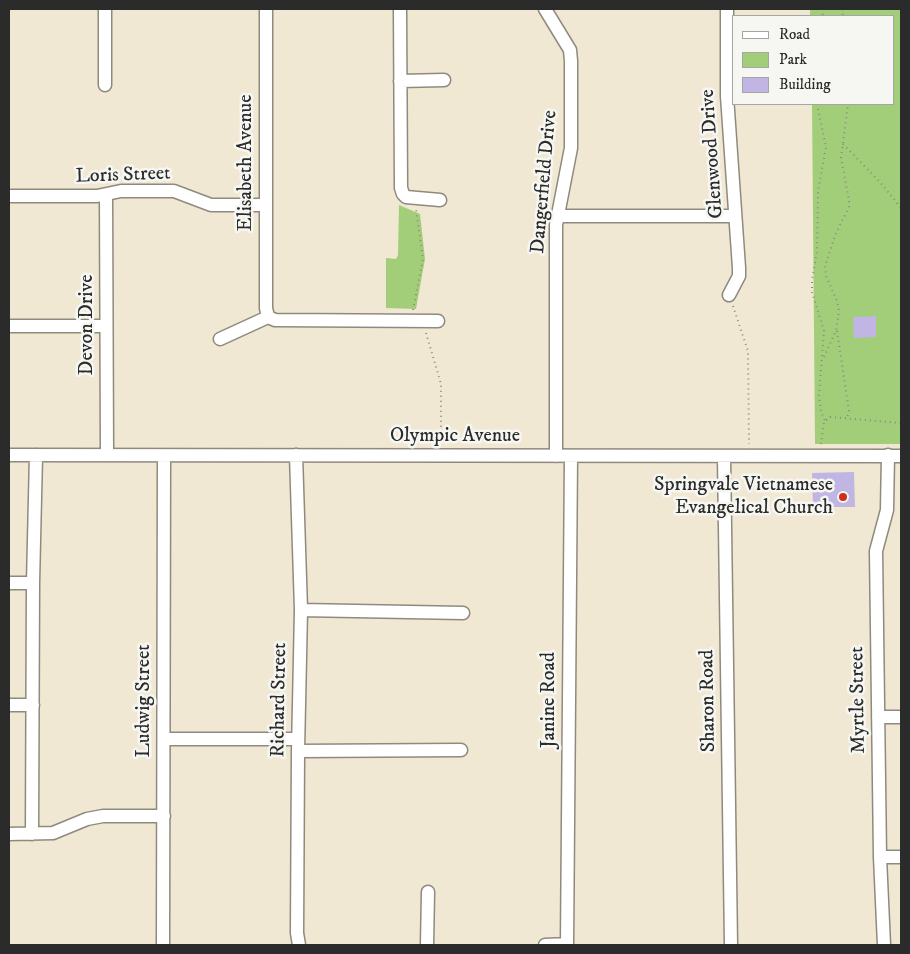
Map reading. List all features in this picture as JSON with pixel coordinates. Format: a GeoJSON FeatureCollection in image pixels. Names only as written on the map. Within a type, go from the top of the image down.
{"type":"FeatureCollection","features":[{"type":"Feature","properties":{"kind":"street"},"geometry":{"type":"LineString","coordinates":[[105,9],[105,85]]}},
{"type":"Feature","properties":{"kind":"street","name":"Elisabeth Avenue"},"geometry":{"type":"LineString","coordinates":[[266,9],[265,205],[266,308],[268,317]]}},
{"type":"Feature","properties":{"kind":"street"},"geometry":{"type":"LineString","coordinates":[[400,9],[400,183],[403,194],[406,197],[440,200]]}},
{"type":"Feature","properties":{"kind":"street","name":"Dangerfield Drive"},"geometry":{"type":"LineString","coordinates":[[545,9],[567,45],[572,61],[571,148],[557,216],[556,456]]}},
{"type":"Feature","properties":{"kind":"street","name":"Glenwood Drive"},"geometry":{"type":"LineString","coordinates":[[727,9],[727,96],[739,276],[729,295]]}},
{"type":"Feature","properties":{"kind":"street"},"geometry":{"type":"LineString","coordinates":[[400,80],[444,80]]}},
{"type":"Feature","properties":{"kind":"street","name":"Loris Street"},"geometry":{"type":"LineString","coordinates":[[9,196],[96,196],[121,191],[174,191],[211,205],[265,205]]}},
{"type":"Feature","properties":{"kind":"street","name":"Devon Drive"},"geometry":{"type":"LineString","coordinates":[[106,195],[107,455]]}},
{"type":"Feature","properties":{"kind":"street"},"geometry":{"type":"LineString","coordinates":[[557,216],[735,216]]}},
{"type":"Feature","properties":{"kind":"street"},"geometry":{"type":"LineString","coordinates":[[220,339],[268,317],[275,320],[438,322]]}},
{"type":"Feature","properties":{"kind":"street"},"geometry":{"type":"LineString","coordinates":[[9,326],[106,326]]}},
{"type":"Feature","properties":{"kind":"street","name":"Olympic Avenue"},"geometry":{"type":"LineString","coordinates":[[9,455],[895,456]]}},
{"type":"Feature","properties":{"kind":"street"},"geometry":{"type":"LineString","coordinates":[[32,834],[33,583],[36,455]]}},
{"type":"Feature","properties":{"kind":"street","name":"Richard Street"},"geometry":{"type":"LineString","coordinates":[[296,455],[301,610],[298,745],[297,933],[299,945]]}},
{"type":"Feature","properties":{"kind":"street","name":"Ludwig Street"},"geometry":{"type":"LineString","coordinates":[[163,945],[164,456]]}},
{"type":"Feature","properties":{"kind":"street","name":"Janine Road"},"geometry":{"type":"LineString","coordinates":[[567,944],[571,456]]}},
{"type":"Feature","properties":{"kind":"street","name":"Myrtle Street"},"geometry":{"type":"LineString","coordinates":[[884,945],[880,857],[876,551],[887,510],[895,456]]}},
{"type":"Feature","properties":{"kind":"street","name":"Sharon Road"},"geometry":{"type":"LineString","coordinates":[[724,457],[731,945]]}},
{"type":"Feature","properties":{"kind":"street"},"geometry":{"type":"LineString","coordinates":[[9,583],[33,583]]}},
{"type":"Feature","properties":{"kind":"street"},"geometry":{"type":"LineString","coordinates":[[301,610],[463,613]]}},
{"type":"Feature","properties":{"kind":"street"},"geometry":{"type":"LineString","coordinates":[[9,705],[33,705]]}},
{"type":"Feature","properties":{"kind":"street"},"geometry":{"type":"LineString","coordinates":[[878,717],[901,717]]}},
{"type":"Feature","properties":{"kind":"street"},"geometry":{"type":"LineString","coordinates":[[164,739],[461,750]]}},
{"type":"Feature","properties":{"kind":"street"},"geometry":{"type":"LineString","coordinates":[[9,834],[54,833],[87,819],[103,816],[164,816]]}},
{"type":"Feature","properties":{"kind":"street"},"geometry":{"type":"LineString","coordinates":[[880,857],[901,857]]}},
{"type":"Feature","properties":{"kind":"street"},"geometry":{"type":"LineString","coordinates":[[427,945],[428,892]]}},
{"type":"Feature","properties":{"kind":"street"},"geometry":{"type":"LineString","coordinates":[[545,945],[567,944]]}},
{"type":"Feature","properties":{"kind":"path"},"geometry":{"type":"LineString","coordinates":[[817,105],[826,148],[818,191],[817,251],[812,280],[812,292],[824,331],[819,395],[824,421],[821,434],[820,456]]}},
{"type":"Feature","properties":{"kind":"path"},"geometry":{"type":"LineString","coordinates":[[847,418],[849,410],[837,329],[839,312],[837,301],[826,276],[825,266],[836,233],[849,207],[841,158],[848,105]]}},
{"type":"Feature","properties":{"kind":"path"},"geometry":{"type":"LineString","coordinates":[[843,144],[880,182],[901,208]]}},
{"type":"Feature","properties":{"kind":"path"},"geometry":{"type":"LineString","coordinates":[[415,199],[423,259],[413,310],[419,310],[441,384],[440,456]]}},
{"type":"Feature","properties":{"kind":"path"},"geometry":{"type":"LineString","coordinates":[[729,295],[748,351],[749,456]]}},
{"type":"Feature","properties":{"kind":"path"},"geometry":{"type":"LineString","coordinates":[[823,360],[837,329]]}},
{"type":"Feature","properties":{"kind":"path"},"geometry":{"type":"LineString","coordinates":[[824,421],[830,417],[901,423]]}},
{"type":"Feature","properties":{"kind":"green space"},"geometry":{"type":"Polygon","coordinates":[[[810,9],[901,9],[901,444],[815,444],[812,105],[895,105],[895,15],[810,15],[810,9]]]}},
{"type":"Feature","properties":{"kind":"green space"},"geometry":{"type":"Polygon","coordinates":[[[399,205],[420,214],[425,259],[416,309],[386,308],[386,258],[396,259],[398,255],[399,205]]]}},
{"type":"Feature","properties":{"kind":"building"},"geometry":{"type":"Polygon","coordinates":[[[876,316],[876,337],[854,338],[853,317],[876,316]]]}},
{"type":"Feature","properties":{"kind":"building"},"geometry":{"type":"Polygon","coordinates":[[[854,472],[855,507],[813,507],[812,473],[854,472]]]}},
{"type":"Feature","properties":{"kind":"place","name":"Springvale Vietnamese Evangelical Church"},"geometry":{"type":"Point","coordinates":[843,497]}}]}
